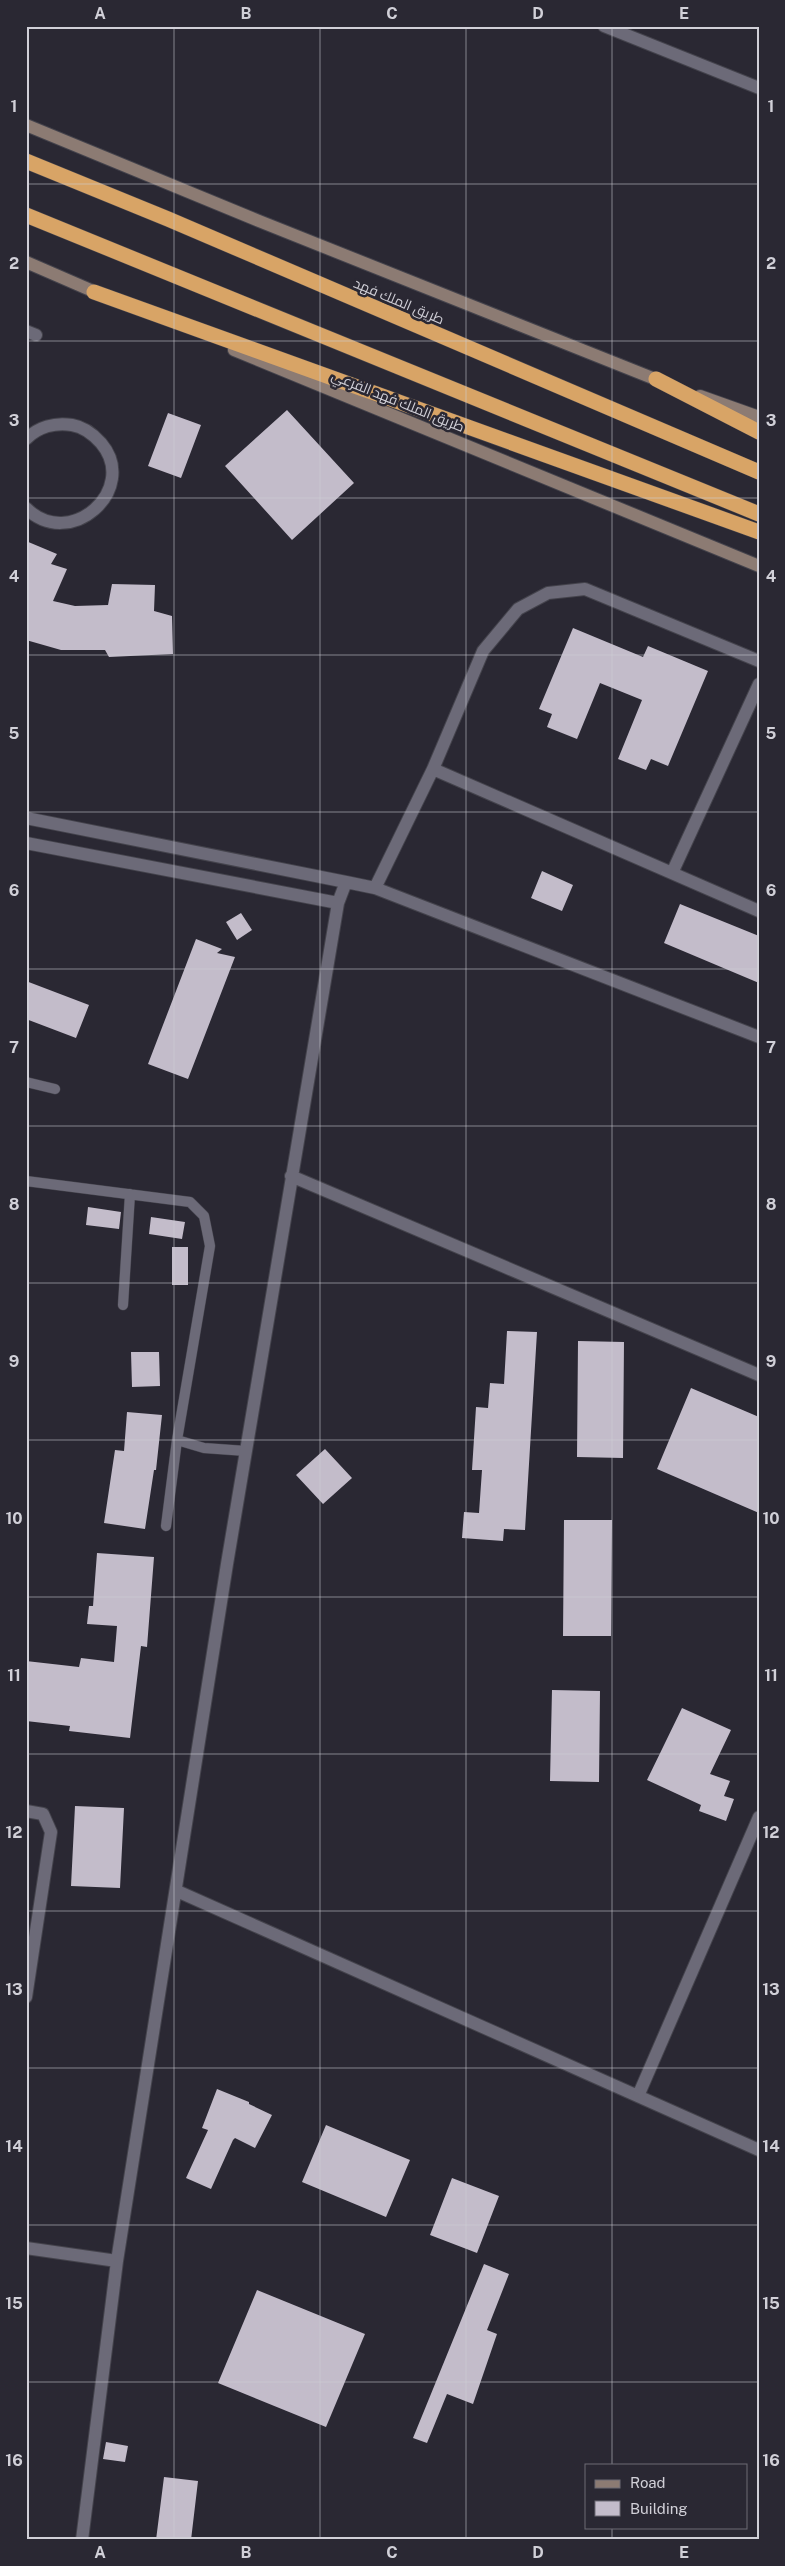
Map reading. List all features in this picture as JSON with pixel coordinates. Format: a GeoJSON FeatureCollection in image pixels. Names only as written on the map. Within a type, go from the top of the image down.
{"type":"FeatureCollection","features":[{"type":"Feature","properties":{"kind":"highway","name":"طريق الملك فهد"},"geometry":{"type":"LineString","coordinates":[[26,161],[168,219],[759,472]]}},
{"type":"Feature","properties":{"kind":"highway"},"geometry":{"type":"LineString","coordinates":[[26,215],[759,514]]}},
{"type":"Feature","properties":{"kind":"highway"},"geometry":{"type":"LineString","coordinates":[[94,292],[759,532]]}},
{"type":"Feature","properties":{"kind":"highway"},"geometry":{"type":"LineString","coordinates":[[656,379],[759,432]]}},
{"type":"Feature","properties":{"kind":"main road"},"geometry":{"type":"LineString","coordinates":[[27,125],[260,221],[656,379],[759,417]]}},
{"type":"Feature","properties":{"kind":"main road","name":"طريق الملك فهد الفرعي"},"geometry":{"type":"LineString","coordinates":[[26,262],[94,292],[759,566]]}},
{"type":"Feature","properties":{"kind":"street"},"geometry":{"type":"LineString","coordinates":[[604,26],[759,88]]}},
{"type":"Feature","properties":{"kind":"street"},"geometry":{"type":"LineString","coordinates":[[26,439],[40,429],[51,425],[75,426],[96,437],[109,457],[111,480],[102,503],[84,518],[72,522],[49,521],[26,508]]}},
{"type":"Feature","properties":{"kind":"street"},"geometry":{"type":"LineString","coordinates":[[375,888],[433,769],[484,652],[518,609],[548,593],[585,589],[759,661]]}},
{"type":"Feature","properties":{"kind":"street"},"geometry":{"type":"LineString","coordinates":[[672,873],[759,684]]}},
{"type":"Feature","properties":{"kind":"street"},"geometry":{"type":"LineString","coordinates":[[433,769],[759,911]]}},
{"type":"Feature","properties":{"kind":"street"},"geometry":{"type":"LineString","coordinates":[[26,818],[375,888],[759,1037]]}},
{"type":"Feature","properties":{"kind":"street"},"geometry":{"type":"LineString","coordinates":[[26,843],[338,903]]}},
{"type":"Feature","properties":{"kind":"street"},"geometry":{"type":"LineString","coordinates":[[83,2538],[117,2261],[291,1176],[338,903],[346,882]]}},
{"type":"Feature","properties":{"kind":"street"},"geometry":{"type":"LineString","coordinates":[[291,1176],[759,1374]]}},
{"type":"Feature","properties":{"kind":"street"},"geometry":{"type":"LineString","coordinates":[[26,1810],[43,1814],[50,1832],[26,1997]]}},
{"type":"Feature","properties":{"kind":"street"},"geometry":{"type":"LineString","coordinates":[[638,2096],[759,1817]]}},
{"type":"Feature","properties":{"kind":"street"},"geometry":{"type":"LineString","coordinates":[[177,1891],[759,2150]]}},
{"type":"Feature","properties":{"kind":"street"},"geometry":{"type":"LineString","coordinates":[[26,2248],[117,2261]]}},
{"type":"Feature","properties":{"kind":"lane"},"geometry":{"type":"LineString","coordinates":[[26,1082],[55,1089]]}},
{"type":"Feature","properties":{"kind":"lane"},"geometry":{"type":"LineString","coordinates":[[26,1181],[190,1202],[204,1216],[210,1246],[177,1440],[166,1526]]}},
{"type":"Feature","properties":{"kind":"lane"},"geometry":{"type":"LineString","coordinates":[[122,1305],[130,1194]]}},
{"type":"Feature","properties":{"kind":"lane"},"geometry":{"type":"LineString","coordinates":[[177,1440],[204,1448],[246,1451]]}},
{"type":"Feature","properties":{"kind":"building"},"geometry":{"type":"Polygon","coordinates":[[[287,410],[354,483],[292,540],[225,466],[287,410]]]}},
{"type":"Feature","properties":{"kind":"building"},"geometry":{"type":"Polygon","coordinates":[[[168,413],[201,425],[181,478],[148,466],[168,413]]]}},
{"type":"Feature","properties":{"kind":"building"},"geometry":{"type":"Polygon","coordinates":[[[26,541],[57,554],[51,564],[67,569],[53,601],[75,606],[108,605],[112,584],[155,585],[154,611],[172,616],[173,654],[109,657],[105,650],[61,650],[26,640],[26,541]]]}},
{"type":"Feature","properties":{"kind":"building"},"geometry":{"type":"Polygon","coordinates":[[[573,628],[643,657],[648,646],[708,671],[668,766],[651,759],[646,770],[618,759],[642,700],[600,683],[577,739],[547,727],[552,714],[539,709],[573,628]]]}},
{"type":"Feature","properties":{"kind":"building"},"geometry":{"type":"Polygon","coordinates":[[[542,871],[573,885],[562,911],[531,898],[542,871]]]}},
{"type":"Feature","properties":{"kind":"building"},"geometry":{"type":"Polygon","coordinates":[[[680,904],[759,936],[759,983],[664,943],[680,904]]]}},
{"type":"Feature","properties":{"kind":"building"},"geometry":{"type":"Polygon","coordinates":[[[241,913],[252,930],[237,940],[226,922],[241,913]]]}},
{"type":"Feature","properties":{"kind":"building"},"geometry":{"type":"Polygon","coordinates":[[[196,939],[222,949],[217,953],[235,957],[188,1079],[148,1064],[196,939]]]}},
{"type":"Feature","properties":{"kind":"building"},"geometry":{"type":"Polygon","coordinates":[[[26,981],[89,1005],[76,1038],[26,1019],[26,981]]]}},
{"type":"Feature","properties":{"kind":"building"},"geometry":{"type":"Polygon","coordinates":[[[88,1207],[121,1212],[119,1229],[86,1225],[88,1207]]]}},
{"type":"Feature","properties":{"kind":"building"},"geometry":{"type":"Polygon","coordinates":[[[151,1217],[185,1222],[182,1239],[149,1234],[151,1217]]]}},
{"type":"Feature","properties":{"kind":"building"},"geometry":{"type":"Polygon","coordinates":[[[172,1247],[188,1247],[188,1285],[172,1285],[172,1247]]]}},
{"type":"Feature","properties":{"kind":"building"},"geometry":{"type":"Polygon","coordinates":[[[507,1331],[537,1332],[525,1530],[504,1529],[503,1541],[462,1538],[464,1512],[479,1513],[482,1470],[472,1470],[476,1407],[488,1408],[490,1383],[504,1384],[507,1331]]]}},
{"type":"Feature","properties":{"kind":"building"},"geometry":{"type":"Polygon","coordinates":[[[578,1341],[624,1342],[623,1458],[577,1457],[578,1341]]]}},
{"type":"Feature","properties":{"kind":"building"},"geometry":{"type":"Polygon","coordinates":[[[131,1352],[159,1352],[160,1386],[132,1387],[131,1352]]]}},
{"type":"Feature","properties":{"kind":"building"},"geometry":{"type":"Polygon","coordinates":[[[691,1388],[759,1417],[759,1513],[657,1469],[691,1388]]]}},
{"type":"Feature","properties":{"kind":"building"},"geometry":{"type":"Polygon","coordinates":[[[127,1412],[162,1415],[156,1470],[154,1470],[145,1529],[104,1523],[115,1450],[124,1451],[127,1412]]]}},
{"type":"Feature","properties":{"kind":"building"},"geometry":{"type":"Polygon","coordinates":[[[325,1449],[352,1478],[323,1504],[296,1475],[325,1449]]]}},
{"type":"Feature","properties":{"kind":"building"},"geometry":{"type":"Polygon","coordinates":[[[564,1520],[612,1520],[611,1636],[563,1636],[564,1520]]]}},
{"type":"Feature","properties":{"kind":"building"},"geometry":{"type":"Polygon","coordinates":[[[97,1553],[154,1557],[147,1647],[141,1646],[130,1738],[69,1731],[70,1726],[26,1721],[26,1661],[79,1667],[81,1658],[114,1662],[117,1626],[87,1624],[89,1606],[93,1606],[97,1553]]]}},
{"type":"Feature","properties":{"kind":"building"},"geometry":{"type":"Polygon","coordinates":[[[552,1690],[600,1691],[599,1782],[550,1781],[552,1690]]]}},
{"type":"Feature","properties":{"kind":"building"},"geometry":{"type":"Polygon","coordinates":[[[682,1708],[731,1730],[710,1774],[730,1781],[724,1796],[734,1799],[726,1821],[699,1811],[701,1805],[647,1780],[682,1708]]]}},
{"type":"Feature","properties":{"kind":"building"},"geometry":{"type":"Polygon","coordinates":[[[75,1806],[124,1808],[120,1888],[71,1886],[75,1806]]]}},
{"type":"Feature","properties":{"kind":"building"},"geometry":{"type":"Polygon","coordinates":[[[217,2089],[249,2102],[249,2104],[272,2115],[255,2148],[235,2138],[233,2140],[211,2189],[186,2178],[208,2130],[202,2128],[217,2089]]]}},
{"type":"Feature","properties":{"kind":"building"},"geometry":{"type":"Polygon","coordinates":[[[326,2125],[410,2160],[386,2217],[302,2182],[326,2125]]]}},
{"type":"Feature","properties":{"kind":"building"},"geometry":{"type":"Polygon","coordinates":[[[452,2178],[499,2196],[477,2253],[430,2235],[452,2178]]]}},
{"type":"Feature","properties":{"kind":"building"},"geometry":{"type":"Polygon","coordinates":[[[484,2264],[509,2274],[487,2330],[497,2334],[473,2404],[447,2394],[427,2443],[413,2438],[484,2264]]]}},
{"type":"Feature","properties":{"kind":"building"},"geometry":{"type":"Polygon","coordinates":[[[257,2290],[365,2334],[326,2427],[218,2383],[257,2290]]]}},
{"type":"Feature","properties":{"kind":"building"},"geometry":{"type":"Polygon","coordinates":[[[106,2442],[128,2446],[125,2462],[103,2459],[106,2442]]]}},
{"type":"Feature","properties":{"kind":"building"},"geometry":{"type":"Polygon","coordinates":[[[164,2477],[198,2481],[191,2540],[156,2540],[164,2477]]]}}]}
